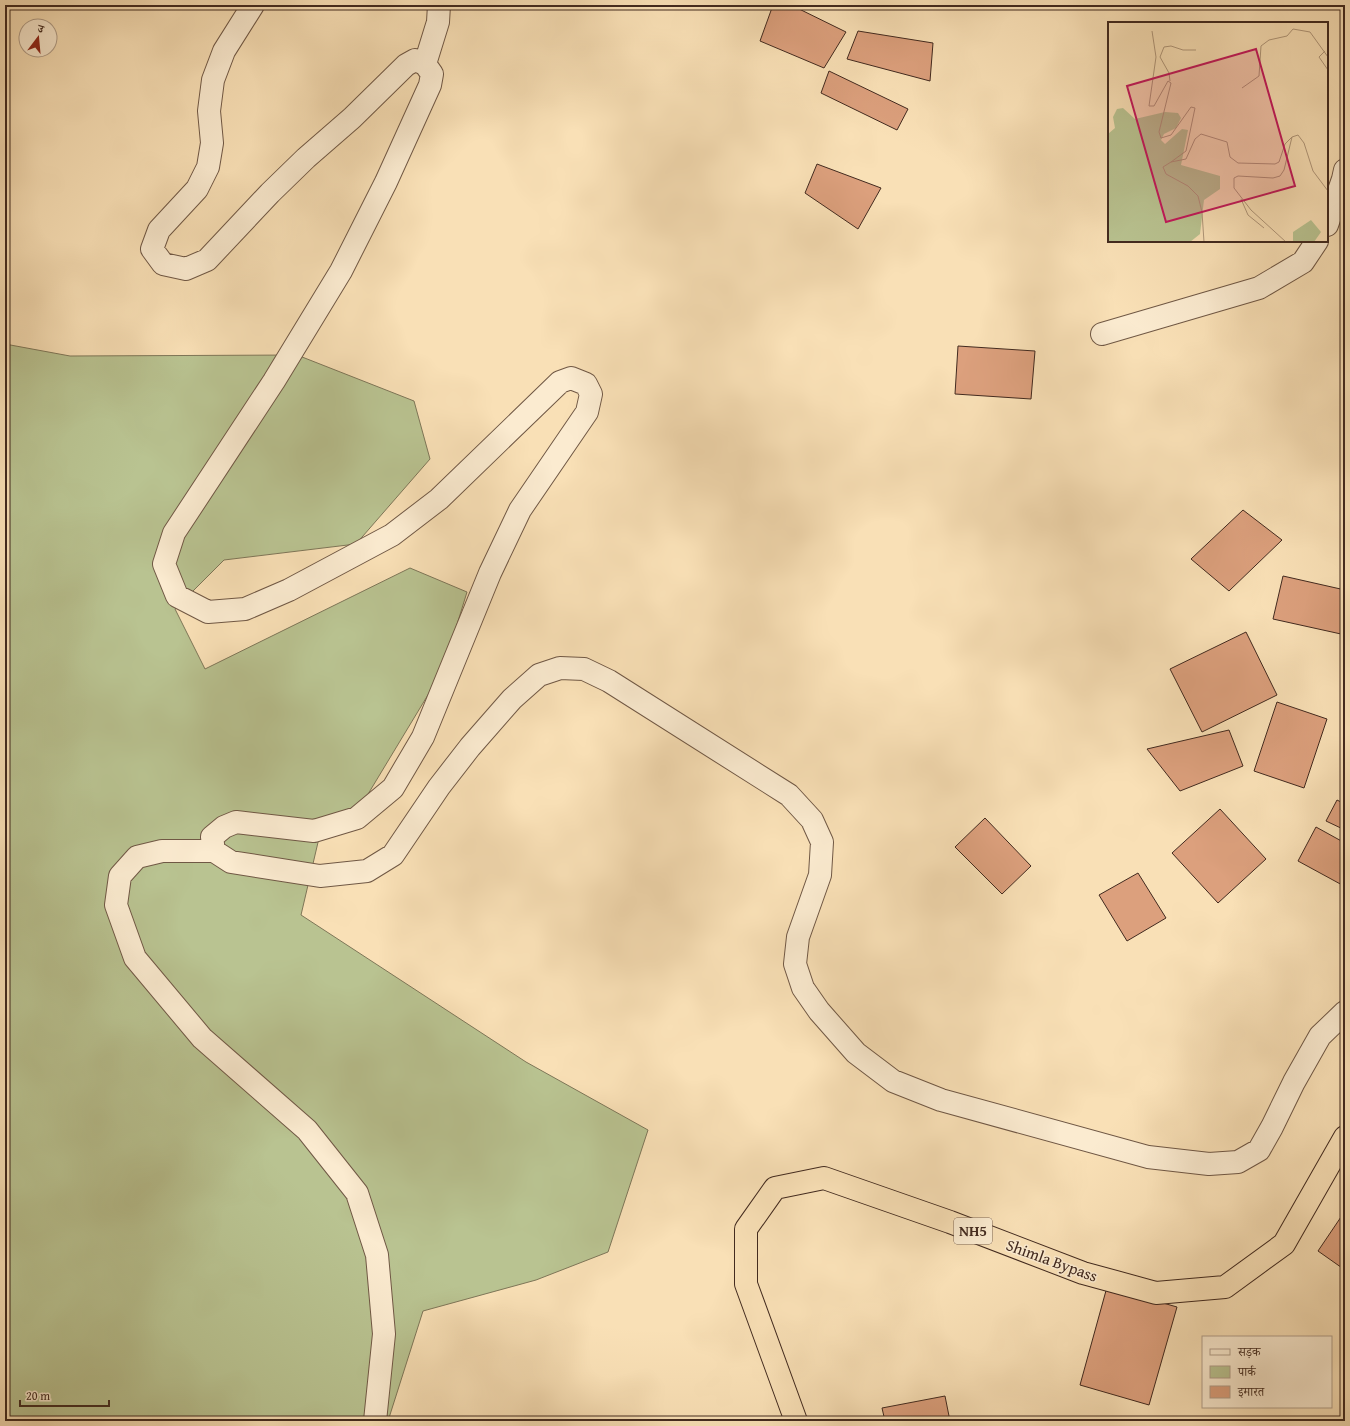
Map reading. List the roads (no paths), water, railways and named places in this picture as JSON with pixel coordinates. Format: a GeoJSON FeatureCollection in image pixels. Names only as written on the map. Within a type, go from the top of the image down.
{"type":"FeatureCollection","features":[{"type":"Feature","properties":{"kind":"highway","name":"Shimla Bypass"},"geometry":{"type":"LineString","coordinates":[[792,1417],[746,1284],[746,1229],[775,1188],[824,1178],[950,1222],[1083,1273],[1156,1293],[1225,1288],[1284,1244],[1345,1137]]}},
{"type":"Feature","properties":{"kind":"street"},"geometry":{"type":"LineString","coordinates":[[214,851],[212,836],[224,827],[236,822],[314,831],[357,818],[393,788],[423,737],[490,573],[520,510],[587,412],[591,394],[586,384],[571,378],[560,382],[439,499],[392,535],[289,590],[245,609],[208,612],[177,596],[164,564],[174,533],[274,381],[341,270],[386,182],[430,85],[432,74],[426,64],[415,60],[406,65],[352,118],[306,158],[275,188],[207,260],[186,269],[163,264],[152,249],[159,230],[197,189],[208,166],[212,143],[209,112],[213,80],[224,52],[253,5]]}},
{"type":"Feature","properties":{"kind":"street"},"geometry":{"type":"LineString","coordinates":[[426,64],[438,22],[439,5]]}},
{"type":"Feature","properties":{"kind":"street"},"geometry":{"type":"LineString","coordinates":[[1328,223],[1345,170]]}},
{"type":"Feature","properties":{"kind":"street"},"geometry":{"type":"LineString","coordinates":[[1102,334],[1260,288],[1303,262],[1316,242]]}},
{"type":"Feature","properties":{"kind":"street"},"geometry":{"type":"LineString","coordinates":[[375,1421],[384,1334],[377,1255],[357,1193],[307,1130],[202,1038],[135,958],[116,905],[120,876],[137,857],[162,851],[214,851],[231,862],[320,876],[367,871],[393,855],[439,787],[470,747],[512,699],[539,675],[560,668],[584,669],[609,682],[789,795],[812,820],[822,842],[820,875],[798,937],[795,964],[803,988],[819,1011],[856,1053],[894,1081],[941,1100],[1148,1157],[1209,1164],[1238,1162],[1259,1150],[1294,1082],[1320,1036],[1345,1012]]}}]}
